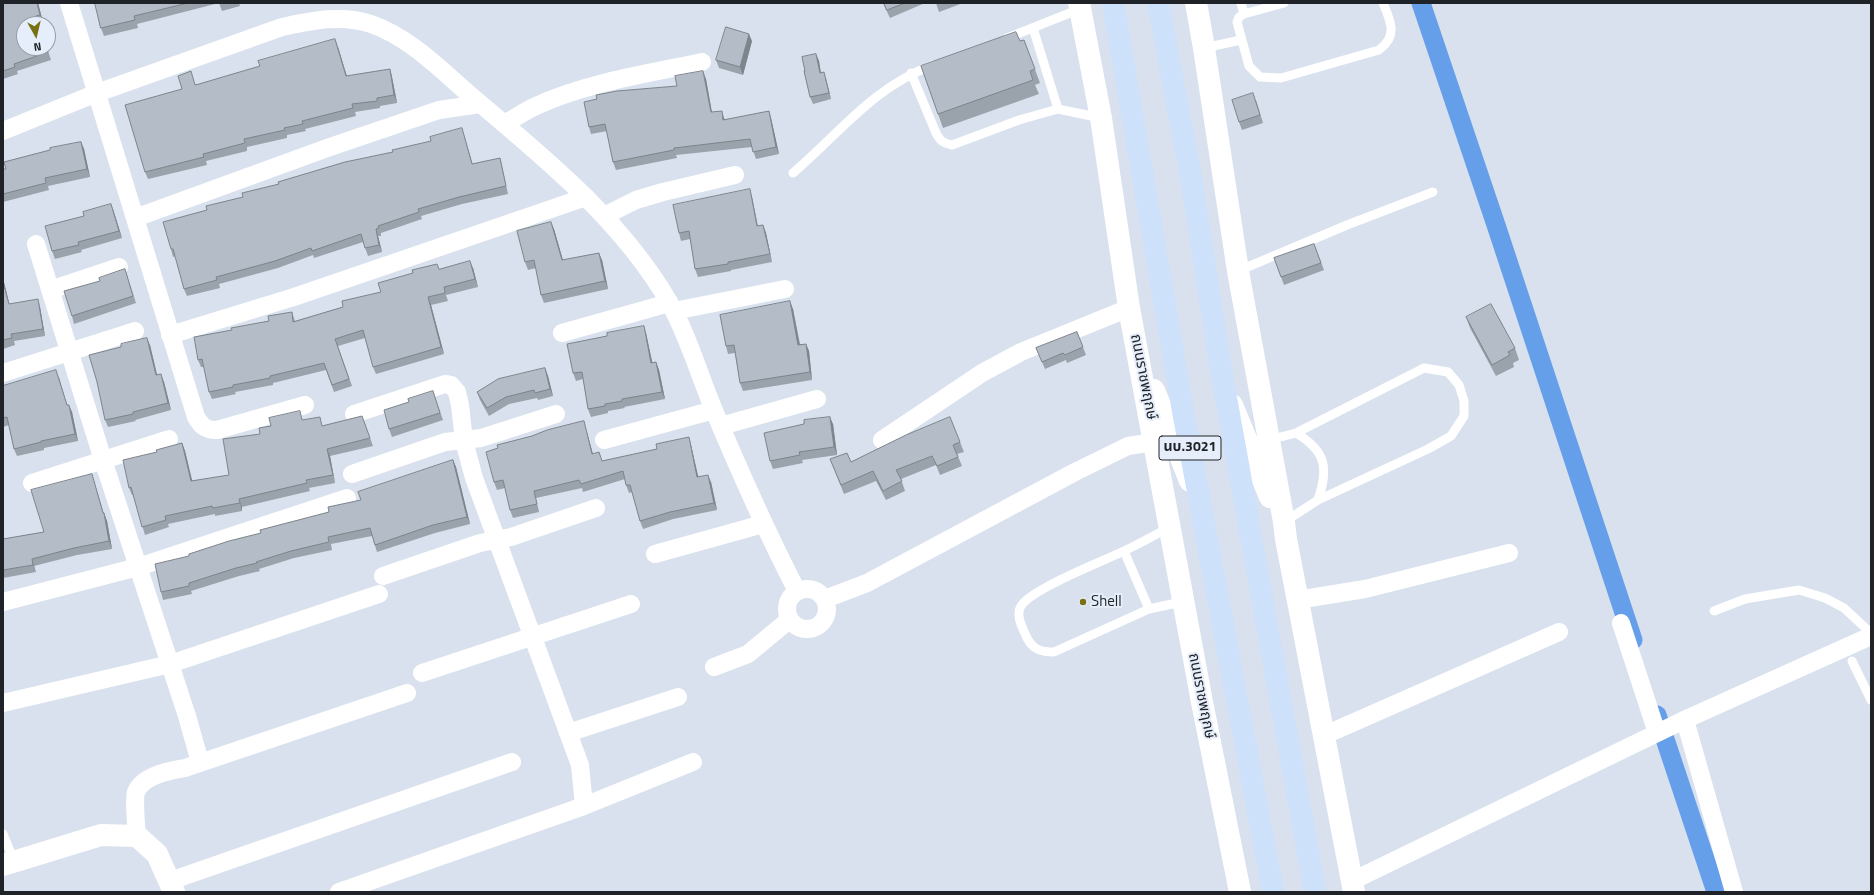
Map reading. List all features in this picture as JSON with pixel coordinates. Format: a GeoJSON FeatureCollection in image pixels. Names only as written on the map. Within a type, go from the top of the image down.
{"type":"FeatureCollection","features":[{"type":"Feature","properties":{"kind":"main road","name":"นบ.3021"},"geometry":{"type":"LineString","coordinates":[[1114,3],[1184,417],[1273,892]]}},
{"type":"Feature","properties":{"kind":"main road","name":"นบ.3021"},"geometry":{"type":"LineString","coordinates":[[1158,3],[1190,177],[1220,370],[1315,892]]}},
{"type":"Feature","properties":{"kind":"main road"},"geometry":{"type":"LineString","coordinates":[[1196,3],[1238,271],[1297,600],[1325,735],[1353,887]]}},
{"type":"Feature","properties":{"kind":"main road","name":"ถนนราชพฤกษ์"},"geometry":{"type":"LineString","coordinates":[[1079,6],[1101,118],[1129,308],[1138,349],[1202,702],[1240,892]]}},
{"type":"Feature","properties":{"kind":"main road"},"geometry":{"type":"LineString","coordinates":[[1138,349],[1202,508]]}},
{"type":"Feature","properties":{"kind":"main road"},"geometry":{"type":"LineString","coordinates":[[1220,370],[1234,409],[1285,531]]}},
{"type":"Feature","properties":{"kind":"main road"},"geometry":{"type":"LineString","coordinates":[[9,863],[101,834],[137,836],[157,854],[172,887]]}},
{"type":"Feature","properties":{"kind":"street"},"geometry":{"type":"LineString","coordinates":[[69,3],[196,417],[201,425],[208,430],[217,430],[304,404]]}},
{"type":"Feature","properties":{"kind":"street"},"geometry":{"type":"LineString","coordinates":[[3,131],[97,93],[282,27],[313,21],[346,18],[369,23],[390,32],[416,49],[504,124],[586,197],[620,232],[651,273],[672,307],[763,524],[796,591]]}},
{"type":"Feature","properties":{"kind":"street"},"geometry":{"type":"LineString","coordinates":[[504,124],[536,106],[567,94],[608,82],[702,62]]}},
{"type":"Feature","properties":{"kind":"street"},"geometry":{"type":"LineString","coordinates":[[135,218],[330,147],[432,112],[480,104]]}},
{"type":"Feature","properties":{"kind":"street"},"geometry":{"type":"LineString","coordinates":[[604,216],[636,200],[735,175]]}},
{"type":"Feature","properties":{"kind":"street"},"geometry":{"type":"LineString","coordinates":[[170,335],[294,297],[586,197]]}},
{"type":"Feature","properties":{"kind":"street"},"geometry":{"type":"LineString","coordinates":[[36,244],[103,460],[187,716],[200,762]]}},
{"type":"Feature","properties":{"kind":"street"},"geometry":{"type":"LineString","coordinates":[[50,290],[119,267]]}},
{"type":"Feature","properties":{"kind":"street"},"geometry":{"type":"LineString","coordinates":[[562,333],[672,307],[785,289]]}},
{"type":"Feature","properties":{"kind":"street"},"geometry":{"type":"LineString","coordinates":[[882,440],[988,370],[1021,352],[1129,308]]}},
{"type":"Feature","properties":{"kind":"street"},"geometry":{"type":"LineString","coordinates":[[3,373],[70,353],[135,331]]}},
{"type":"Feature","properties":{"kind":"street"},"geometry":{"type":"LineString","coordinates":[[354,414],[445,384],[451,386],[457,392],[464,441],[474,478],[580,765],[584,806]]}},
{"type":"Feature","properties":{"kind":"street"},"geometry":{"type":"LineString","coordinates":[[604,440],[817,399]]}},
{"type":"Feature","properties":{"kind":"street"},"geometry":{"type":"LineString","coordinates":[[352,474],[445,442],[481,438],[556,414]]}},
{"type":"Feature","properties":{"kind":"street"},"geometry":{"type":"LineString","coordinates":[[32,483],[170,439]]}},
{"type":"Feature","properties":{"kind":"street"},"geometry":{"type":"LineString","coordinates":[[825,599],[867,583],[1075,472],[1128,446],[1154,442]]}},
{"type":"Feature","properties":{"kind":"street"},"geometry":{"type":"LineString","coordinates":[[3,602],[138,567],[347,498]]}},
{"type":"Feature","properties":{"kind":"street"},"geometry":{"type":"LineString","coordinates":[[383,576],[480,543],[511,537],[596,508]]}},
{"type":"Feature","properties":{"kind":"street"},"geometry":{"type":"LineString","coordinates":[[655,554],[763,524]]}},
{"type":"Feature","properties":{"kind":"street"},"geometry":{"type":"LineString","coordinates":[[1297,600],[1365,589],[1509,554]]}},
{"type":"Feature","properties":{"kind":"street"},"geometry":{"type":"LineString","coordinates":[[812,589],[825,599],[827,614],[818,627],[802,630],[789,620],[786,604],[796,591],[812,589]]}},
{"type":"Feature","properties":{"kind":"street"},"geometry":{"type":"LineString","coordinates":[[3,703],[170,664],[380,594]]}},
{"type":"Feature","properties":{"kind":"street"},"geometry":{"type":"LineString","coordinates":[[422,673],[631,604]]}},
{"type":"Feature","properties":{"kind":"street"},"geometry":{"type":"LineString","coordinates":[[714,667],[748,654],[789,620]]}},
{"type":"Feature","properties":{"kind":"street"},"geometry":{"type":"LineString","coordinates":[[1621,623],[1657,734]]}},
{"type":"Feature","properties":{"kind":"street"},"geometry":{"type":"LineString","coordinates":[[1325,735],[1559,632]]}},
{"type":"Feature","properties":{"kind":"street"},"geometry":{"type":"LineString","coordinates":[[1353,887],[1684,720],[1871,634]]}},
{"type":"Feature","properties":{"kind":"street"},"geometry":{"type":"LineString","coordinates":[[137,836],[136,792],[144,782],[160,773],[200,762],[408,692]]}},
{"type":"Feature","properties":{"kind":"street"},"geometry":{"type":"LineString","coordinates":[[568,733],[678,697]]}},
{"type":"Feature","properties":{"kind":"street"},"geometry":{"type":"LineString","coordinates":[[1684,720],[1734,892]]}},
{"type":"Feature","properties":{"kind":"street"},"geometry":{"type":"LineString","coordinates":[[172,887],[512,762]]}},
{"type":"Feature","properties":{"kind":"street"},"geometry":{"type":"LineString","coordinates":[[339,892],[584,806],[693,762]]}},
{"type":"Feature","properties":{"kind":"lane"},"geometry":{"type":"LineString","coordinates":[[1241,3],[1244,14]]}},
{"type":"Feature","properties":{"kind":"lane"},"geometry":{"type":"LineString","coordinates":[[1284,3],[1244,14],[1239,17],[1237,22],[1249,66],[1260,78],[1281,78],[1379,50],[1388,43],[1392,29],[1383,3]]}},
{"type":"Feature","properties":{"kind":"lane"},"geometry":{"type":"LineString","coordinates":[[997,41],[1033,28],[1079,6]]}},
{"type":"Feature","properties":{"kind":"lane"},"geometry":{"type":"LineString","coordinates":[[1033,28],[1058,109]]}},
{"type":"Feature","properties":{"kind":"lane"},"geometry":{"type":"LineString","coordinates":[[1204,48],[1241,40]]}},
{"type":"Feature","properties":{"kind":"lane"},"geometry":{"type":"LineString","coordinates":[[793,173],[821,149],[865,104],[911,73],[940,63]]}},
{"type":"Feature","properties":{"kind":"lane"},"geometry":{"type":"LineString","coordinates":[[911,73],[936,133],[940,140],[945,144],[952,145],[1019,120],[1058,109],[1101,118]]}},
{"type":"Feature","properties":{"kind":"lane"},"geometry":{"type":"LineString","coordinates":[[1238,271],[1347,225],[1433,192]]}},
{"type":"Feature","properties":{"kind":"lane"},"geometry":{"type":"LineString","coordinates":[[1269,440],[1296,433],[1424,368],[1448,372],[1459,385],[1464,401],[1464,416],[1451,436],[1428,449],[1318,500],[1285,531]]}},
{"type":"Feature","properties":{"kind":"lane"},"geometry":{"type":"LineString","coordinates":[[1296,433],[1308,440],[1318,451],[1323,463],[1324,482],[1318,500]]}},
{"type":"Feature","properties":{"kind":"lane"},"geometry":{"type":"LineString","coordinates":[[1170,527],[1124,551],[1050,586],[1029,598],[1021,606],[1019,614],[1020,623],[1028,640],[1035,648],[1043,652],[1054,652],[1149,609],[1172,604],[1185,607]]}},
{"type":"Feature","properties":{"kind":"lane"},"geometry":{"type":"LineString","coordinates":[[1124,551],[1149,609]]}},
{"type":"Feature","properties":{"kind":"lane"},"geometry":{"type":"LineString","coordinates":[[1714,611],[1745,600],[1799,590],[1825,598],[1844,608],[1871,634]]}},
{"type":"Feature","properties":{"kind":"lane"},"geometry":{"type":"LineString","coordinates":[[1852,661],[1871,700]]}},
{"type":"Feature","properties":{"kind":"lane"},"geometry":{"type":"LineString","coordinates":[[3,834],[9,863]]}},
{"type":"Feature","properties":{"kind":"building"},"geometry":{"type":"Polygon","coordinates":[[[3,3],[37,3],[40,15],[16,16],[16,56],[37,56],[14,64],[15,67],[3,71],[3,3]]]}},
{"type":"Feature","properties":{"kind":"building"},"geometry":{"type":"Polygon","coordinates":[[[95,3],[188,3],[134,16],[135,20],[101,28],[95,3]]]}},
{"type":"Feature","properties":{"kind":"building"},"geometry":{"type":"Polygon","coordinates":[[[884,3],[905,3],[887,10],[884,3]]]}},
{"type":"Feature","properties":{"kind":"building"},"geometry":{"type":"Polygon","coordinates":[[[726,27],[749,34],[740,67],[716,60],[726,27]]]}},
{"type":"Feature","properties":{"kind":"building"},"geometry":{"type":"Polygon","coordinates":[[[1016,32],[1020,41],[1024,40],[1035,69],[1030,71],[1033,80],[938,114],[921,66],[1016,32]]]}},
{"type":"Feature","properties":{"kind":"building"},"geometry":{"type":"Polygon","coordinates":[[[335,39],[346,76],[390,69],[394,95],[377,98],[377,101],[352,104],[353,108],[302,121],[303,124],[284,128],[285,130],[244,139],[245,143],[203,154],[204,157],[145,172],[125,105],[182,89],[178,76],[191,71],[195,85],[260,66],[258,61],[335,39]]]}},
{"type":"Feature","properties":{"kind":"building"},"geometry":{"type":"Polygon","coordinates":[[[816,54],[820,73],[824,72],[829,93],[810,97],[802,57],[816,54]]]}},
{"type":"Feature","properties":{"kind":"building"},"geometry":{"type":"Polygon","coordinates":[[[703,71],[711,112],[722,111],[723,120],[769,111],[776,147],[753,152],[750,139],[674,148],[674,150],[613,162],[605,124],[589,127],[584,102],[597,99],[596,95],[617,91],[677,86],[675,76],[703,71]]]}},
{"type":"Feature","properties":{"kind":"building"},"geometry":{"type":"Polygon","coordinates":[[[1253,93],[1260,115],[1239,122],[1232,100],[1253,93]]]}},
{"type":"Feature","properties":{"kind":"building"},"geometry":{"type":"Polygon","coordinates":[[[462,128],[472,164],[500,158],[506,186],[459,197],[418,209],[419,212],[378,226],[379,228],[376,229],[379,245],[365,248],[361,234],[312,251],[311,248],[275,261],[216,277],[217,280],[184,289],[173,249],[171,249],[163,222],[207,210],[206,206],[243,197],[242,193],[279,184],[278,182],[345,162],[393,152],[392,150],[431,141],[430,137],[462,128]]]}},
{"type":"Feature","properties":{"kind":"building"},"geometry":{"type":"Polygon","coordinates":[[[81,142],[87,169],[45,178],[46,183],[3,194],[3,169],[6,169],[4,162],[50,150],[50,148],[81,142]]]}},
{"type":"Feature","properties":{"kind":"building"},"geometry":{"type":"Polygon","coordinates":[[[750,189],[757,226],[763,225],[770,254],[728,262],[728,264],[695,269],[689,231],[679,233],[673,205],[750,189]]]}},
{"type":"Feature","properties":{"kind":"building"},"geometry":{"type":"Polygon","coordinates":[[[111,204],[119,231],[78,242],[79,245],[52,251],[45,226],[84,216],[83,212],[111,204]]]}},
{"type":"Feature","properties":{"kind":"building"},"geometry":{"type":"Polygon","coordinates":[[[551,222],[562,260],[599,253],[605,281],[541,295],[534,260],[525,262],[517,231],[551,222]]]}},
{"type":"Feature","properties":{"kind":"building"},"geometry":{"type":"Polygon","coordinates":[[[1314,244],[1321,263],[1281,277],[1274,258],[1314,244]]]}},
{"type":"Feature","properties":{"kind":"building"},"geometry":{"type":"Polygon","coordinates":[[[470,261],[475,279],[444,287],[445,293],[428,297],[441,347],[373,367],[363,330],[335,339],[349,379],[332,385],[324,363],[270,376],[270,378],[233,385],[233,387],[209,392],[202,359],[198,360],[194,337],[269,321],[268,316],[292,312],[293,322],[343,307],[342,301],[381,292],[378,283],[413,273],[412,270],[437,264],[439,269],[470,261]]]}},
{"type":"Feature","properties":{"kind":"building"},"geometry":{"type":"Polygon","coordinates":[[[125,269],[133,296],[72,316],[64,291],[100,281],[99,278],[125,269]]]}},
{"type":"Feature","properties":{"kind":"building"},"geometry":{"type":"Polygon","coordinates":[[[3,282],[9,304],[38,299],[43,329],[11,334],[12,338],[3,340],[3,282]]]}},
{"type":"Feature","properties":{"kind":"building"},"geometry":{"type":"Polygon","coordinates":[[[790,301],[798,345],[806,344],[810,372],[740,383],[734,345],[726,346],[720,315],[790,301]]]}},
{"type":"Feature","properties":{"kind":"building"},"geometry":{"type":"Polygon","coordinates":[[[1491,304],[1515,348],[1508,352],[1510,355],[1492,365],[1466,317],[1491,304]]]}},
{"type":"Feature","properties":{"kind":"building"},"geometry":{"type":"Polygon","coordinates":[[[644,326],[651,363],[656,362],[662,392],[622,399],[622,401],[605,404],[605,406],[588,409],[582,372],[573,373],[567,344],[607,336],[607,333],[644,326]]]}},
{"type":"Feature","properties":{"kind":"building"},"geometry":{"type":"Polygon","coordinates":[[[1077,332],[1083,347],[1065,355],[1063,353],[1042,362],[1036,348],[1077,332]]]}},
{"type":"Feature","properties":{"kind":"building"},"geometry":{"type":"Polygon","coordinates":[[[147,338],[156,375],[161,374],[168,403],[133,412],[133,414],[105,420],[97,382],[89,355],[121,347],[121,344],[147,338]]]}},
{"type":"Feature","properties":{"kind":"building"},"geometry":{"type":"Polygon","coordinates":[[[545,368],[550,389],[535,393],[534,390],[506,397],[487,408],[477,392],[498,379],[545,368]]]}},
{"type":"Feature","properties":{"kind":"building"},"geometry":{"type":"Polygon","coordinates":[[[56,370],[67,405],[69,405],[75,434],[41,441],[14,449],[7,417],[3,418],[3,386],[56,370]]]}},
{"type":"Feature","properties":{"kind":"building"},"geometry":{"type":"Polygon","coordinates":[[[433,391],[440,413],[389,429],[384,410],[409,402],[408,399],[433,391]]]}},
{"type":"Feature","properties":{"kind":"building"},"geometry":{"type":"Polygon","coordinates":[[[300,411],[302,420],[320,417],[322,426],[362,416],[370,438],[327,449],[333,475],[306,480],[307,483],[239,499],[240,503],[213,508],[212,506],[165,516],[166,520],[142,527],[131,487],[129,488],[123,460],[157,452],[156,450],[182,443],[191,481],[229,475],[223,439],[260,434],[259,428],[271,426],[269,418],[300,411]]]}},
{"type":"Feature","properties":{"kind":"building"},"geometry":{"type":"Polygon","coordinates":[[[830,417],[834,447],[799,452],[800,455],[770,461],[764,433],[804,424],[804,420],[830,417]]]}},
{"type":"Feature","properties":{"kind":"building"},"geometry":{"type":"Polygon","coordinates":[[[950,417],[960,442],[953,445],[958,457],[937,466],[932,456],[896,470],[902,481],[883,491],[873,471],[841,485],[830,459],[847,453],[851,462],[906,435],[950,417]]]}},
{"type":"Feature","properties":{"kind":"building"},"geometry":{"type":"Polygon","coordinates":[[[584,421],[592,454],[599,452],[602,461],[657,449],[656,444],[689,437],[697,477],[708,475],[714,503],[670,512],[640,521],[630,485],[626,485],[623,471],[581,484],[579,480],[534,491],[537,504],[510,510],[503,480],[494,482],[486,452],[498,448],[497,445],[584,421]]]}},
{"type":"Feature","properties":{"kind":"building"},"geometry":{"type":"Polygon","coordinates":[[[453,460],[467,517],[433,525],[375,545],[370,528],[328,537],[329,542],[291,551],[256,562],[257,563],[236,568],[189,583],[189,586],[161,592],[155,564],[189,556],[189,554],[229,541],[261,533],[260,530],[329,512],[328,507],[361,500],[358,492],[453,460]]]}},
{"type":"Feature","properties":{"kind":"building"},"geometry":{"type":"Polygon","coordinates":[[[92,474],[104,513],[109,541],[32,559],[33,565],[3,570],[3,539],[44,532],[31,490],[92,474]]]}},
{"type":"Feature","properties":{"kind":"waterway"},"geometry":{"type":"LineString","coordinates":[[1421,3],[1633,640]]}},
{"type":"Feature","properties":{"kind":"waterway"},"geometry":{"type":"LineString","coordinates":[[1657,715],[1716,892]]}},
{"type":"Feature","properties":{"kind":"place","name":"Shell"},"geometry":{"type":"Point","coordinates":[1083,602]}}]}
